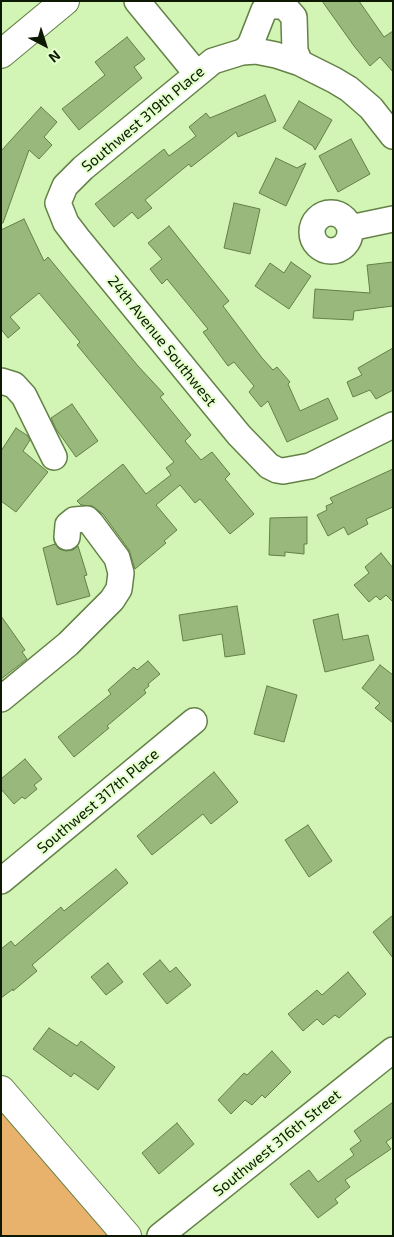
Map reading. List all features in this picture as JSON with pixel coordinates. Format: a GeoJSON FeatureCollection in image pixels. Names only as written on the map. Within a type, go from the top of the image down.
{"type":"FeatureCollection","features":[{"type":"Feature","properties":{"kind":"main road"},"geometry":{"type":"LineString","coordinates":[[1,54],[65,1]]}},
{"type":"Feature","properties":{"kind":"main road"},"geometry":{"type":"LineString","coordinates":[[1,1090],[128,1236]]}},
{"type":"Feature","properties":{"kind":"street"},"geometry":{"type":"LineString","coordinates":[[137,1],[197,74]]}},
{"type":"Feature","properties":{"kind":"street"},"geometry":{"type":"LineString","coordinates":[[242,52],[251,43],[264,10],[270,6],[285,7],[294,17],[295,51],[300,63]]}},
{"type":"Feature","properties":{"kind":"street","name":"Southwest 319th Place"},"geometry":{"type":"LineString","coordinates":[[58,203],[65,186],[82,168],[213,61],[242,52],[256,51],[300,63],[349,89],[371,108],[393,136]]}},
{"type":"Feature","properties":{"kind":"street","name":"24th Avenue Southwest"},"geometry":{"type":"LineString","coordinates":[[58,203],[66,223],[85,248],[239,435],[263,461],[277,470],[296,470],[316,464],[393,425]]}},
{"type":"Feature","properties":{"kind":"street"},"geometry":{"type":"LineString","coordinates":[[350,228],[393,218]]}},
{"type":"Feature","properties":{"kind":"street"},"geometry":{"type":"LineString","coordinates":[[1,381],[14,385],[24,396],[54,457]]}},
{"type":"Feature","properties":{"kind":"street"},"geometry":{"type":"LineString","coordinates":[[1,699],[68,644],[112,600],[120,588],[121,573],[117,558],[91,522],[87,519],[74,520],[68,525],[67,537]]}},
{"type":"Feature","properties":{"kind":"street","name":"Southwest 317th Place"},"geometry":{"type":"LineString","coordinates":[[1,880],[194,721]]}},
{"type":"Feature","properties":{"kind":"street","name":"Southwest 316th Street"},"geometry":{"type":"LineString","coordinates":[[160,1236],[393,1050]]}},
{"type":"Feature","properties":{"kind":"shaded area"},"geometry":{"type":"Polygon","coordinates":[[[1,1090],[127,1236],[1,1236],[1,1090]]]}},
{"type":"Feature","properties":{"kind":"building"},"geometry":{"type":"Polygon","coordinates":[[[322,1],[359,1],[384,37],[393,31],[393,72],[380,57],[370,66],[322,1]]]}},
{"type":"Feature","properties":{"kind":"building"},"geometry":{"type":"Polygon","coordinates":[[[127,37],[145,59],[134,67],[142,78],[79,130],[62,109],[105,75],[95,62],[127,37]]]}},
{"type":"Feature","properties":{"kind":"building"},"geometry":{"type":"Polygon","coordinates":[[[265,95],[276,121],[238,137],[236,132],[191,167],[189,164],[145,200],[152,208],[138,219],[132,212],[114,227],[95,204],[164,149],[169,156],[196,136],[189,127],[206,113],[210,118],[265,95]]]}},
{"type":"Feature","properties":{"kind":"building"},"geometry":{"type":"Polygon","coordinates":[[[299,101],[332,120],[315,150],[313,146],[283,128],[299,101]]]}},
{"type":"Feature","properties":{"kind":"building"},"geometry":{"type":"Polygon","coordinates":[[[41,107],[57,122],[44,137],[52,145],[39,159],[29,150],[3,223],[1,223],[1,151],[41,107]]]}},
{"type":"Feature","properties":{"kind":"building"},"geometry":{"type":"Polygon","coordinates":[[[351,139],[370,174],[338,192],[319,156],[351,139]]]}},
{"type":"Feature","properties":{"kind":"building"},"geometry":{"type":"Polygon","coordinates":[[[276,158],[297,168],[306,163],[286,206],[259,193],[276,158]]]}},
{"type":"Feature","properties":{"kind":"building"},"geometry":{"type":"Polygon","coordinates":[[[234,203],[260,209],[250,254],[224,248],[234,203]]]}},
{"type":"Feature","properties":{"kind":"building"},"geometry":{"type":"Polygon","coordinates":[[[24,219],[44,261],[48,257],[138,366],[164,394],[160,397],[191,435],[185,441],[201,460],[212,452],[230,474],[225,479],[254,514],[230,534],[200,499],[195,503],[180,485],[156,505],[177,530],[164,541],[166,543],[135,569],[129,550],[103,514],[92,506],[81,505],[77,501],[123,464],[146,494],[171,475],[166,468],[174,462],[77,345],[80,342],[39,293],[10,317],[20,328],[8,338],[1,329],[1,230],[24,219]]]}},
{"type":"Feature","properties":{"kind":"building"},"geometry":{"type":"Polygon","coordinates":[[[169,226],[229,301],[223,306],[262,358],[273,370],[277,367],[290,382],[288,384],[300,411],[328,398],[338,419],[287,442],[268,401],[261,407],[249,392],[254,386],[234,362],[228,366],[203,332],[208,329],[167,279],[162,284],[150,269],[162,259],[148,243],[169,226]]]}},
{"type":"Feature","properties":{"kind":"building"},"geometry":{"type":"Polygon","coordinates":[[[291,262],[311,276],[289,309],[255,286],[270,263],[284,273],[291,262]]]}},
{"type":"Feature","properties":{"kind":"building"},"geometry":{"type":"Polygon","coordinates":[[[393,262],[393,306],[354,311],[353,320],[313,318],[315,289],[370,293],[367,265],[393,262]]]}},
{"type":"Feature","properties":{"kind":"building"},"geometry":{"type":"Polygon","coordinates":[[[393,348],[393,390],[376,399],[370,390],[353,397],[347,382],[362,375],[358,368],[393,348]]]}},
{"type":"Feature","properties":{"kind":"building"},"geometry":{"type":"Polygon","coordinates":[[[72,404],[98,441],[76,457],[56,429],[51,418],[72,404]]]}},
{"type":"Feature","properties":{"kind":"building"},"geometry":{"type":"Polygon","coordinates":[[[16,428],[28,436],[30,440],[23,451],[48,472],[16,512],[1,501],[1,451],[16,428]]]}},
{"type":"Feature","properties":{"kind":"building"},"geometry":{"type":"Polygon","coordinates":[[[393,469],[393,507],[366,519],[368,524],[348,535],[344,527],[328,536],[317,515],[327,510],[326,506],[333,503],[330,498],[393,469]]]}},
{"type":"Feature","properties":{"kind":"building"},"geometry":{"type":"Polygon","coordinates":[[[307,517],[307,544],[304,544],[304,554],[285,552],[285,556],[269,555],[270,518],[307,517]]]}},
{"type":"Feature","properties":{"kind":"building"},"geometry":{"type":"Polygon","coordinates":[[[55,544],[59,549],[66,551],[73,550],[78,546],[87,575],[84,576],[90,596],[57,605],[43,548],[55,544]]]}},
{"type":"Feature","properties":{"kind":"building"},"geometry":{"type":"Polygon","coordinates":[[[381,553],[393,568],[393,602],[386,595],[380,600],[376,596],[369,602],[354,585],[369,573],[365,567],[381,553]]]}},
{"type":"Feature","properties":{"kind":"building"},"geometry":{"type":"Polygon","coordinates":[[[237,606],[245,654],[225,657],[222,634],[183,641],[179,615],[237,606]]]}},
{"type":"Feature","properties":{"kind":"building"},"geometry":{"type":"Polygon","coordinates":[[[338,614],[343,640],[368,635],[374,660],[325,672],[313,620],[338,614]]]}},
{"type":"Feature","properties":{"kind":"building"},"geometry":{"type":"Polygon","coordinates":[[[1,616],[25,650],[22,652],[27,659],[1,679],[1,616]]]}},
{"type":"Feature","properties":{"kind":"building"},"geometry":{"type":"Polygon","coordinates":[[[148,661],[160,674],[148,684],[149,686],[144,690],[146,693],[107,726],[109,728],[74,757],[58,737],[111,694],[108,690],[134,667],[137,670],[148,661]]]}},
{"type":"Feature","properties":{"kind":"building"},"geometry":{"type":"Polygon","coordinates":[[[380,665],[393,675],[393,723],[375,708],[380,703],[362,688],[380,665]]]}},
{"type":"Feature","properties":{"kind":"building"},"geometry":{"type":"Polygon","coordinates":[[[267,686],[297,695],[284,742],[254,734],[267,686]]]}},
{"type":"Feature","properties":{"kind":"building"},"geometry":{"type":"Polygon","coordinates":[[[25,759],[42,779],[34,785],[37,789],[25,799],[22,797],[14,804],[1,789],[1,779],[25,759]]]}},
{"type":"Feature","properties":{"kind":"building"},"geometry":{"type":"Polygon","coordinates":[[[214,772],[238,802],[211,824],[203,814],[152,855],[137,836],[214,772]]]}},
{"type":"Feature","properties":{"kind":"building"},"geometry":{"type":"Polygon","coordinates":[[[308,825],[332,861],[309,877],[285,840],[308,825]]]}},
{"type":"Feature","properties":{"kind":"building"},"geometry":{"type":"Polygon","coordinates":[[[116,869],[128,883],[32,965],[37,971],[13,991],[13,989],[1,998],[1,949],[11,941],[15,946],[61,907],[64,911],[116,869]]]}},
{"type":"Feature","properties":{"kind":"building"},"geometry":{"type":"Polygon","coordinates":[[[393,915],[393,958],[373,932],[393,915]]]}},
{"type":"Feature","properties":{"kind":"building"},"geometry":{"type":"Polygon","coordinates":[[[160,960],[170,972],[176,967],[191,985],[167,1004],[143,974],[160,960]]]}},
{"type":"Feature","properties":{"kind":"building"},"geometry":{"type":"Polygon","coordinates":[[[108,963],[123,982],[106,995],[91,977],[108,963]]]}},
{"type":"Feature","properties":{"kind":"building"},"geometry":{"type":"Polygon","coordinates":[[[348,972],[366,994],[339,1018],[335,1015],[323,1025],[317,1019],[303,1031],[288,1014],[317,990],[322,995],[348,972]]]}},
{"type":"Feature","properties":{"kind":"building"},"geometry":{"type":"Polygon","coordinates":[[[49,1028],[77,1046],[81,1041],[115,1067],[98,1090],[74,1073],[71,1077],[33,1049],[49,1028]]]}},
{"type":"Feature","properties":{"kind":"building"},"geometry":{"type":"Polygon","coordinates":[[[272,1051],[291,1072],[265,1098],[262,1095],[252,1105],[245,1100],[231,1114],[218,1100],[244,1073],[247,1075],[272,1051]]]}},
{"type":"Feature","properties":{"kind":"building"},"geometry":{"type":"Polygon","coordinates":[[[393,1102],[393,1137],[386,1142],[391,1149],[345,1180],[350,1187],[335,1199],[338,1203],[318,1218],[290,1184],[309,1170],[318,1182],[354,1155],[350,1149],[361,1141],[354,1131],[393,1102]]]}},
{"type":"Feature","properties":{"kind":"building"},"geometry":{"type":"Polygon","coordinates":[[[177,1123],[194,1144],[159,1174],[142,1153],[177,1123]]]}}]}
